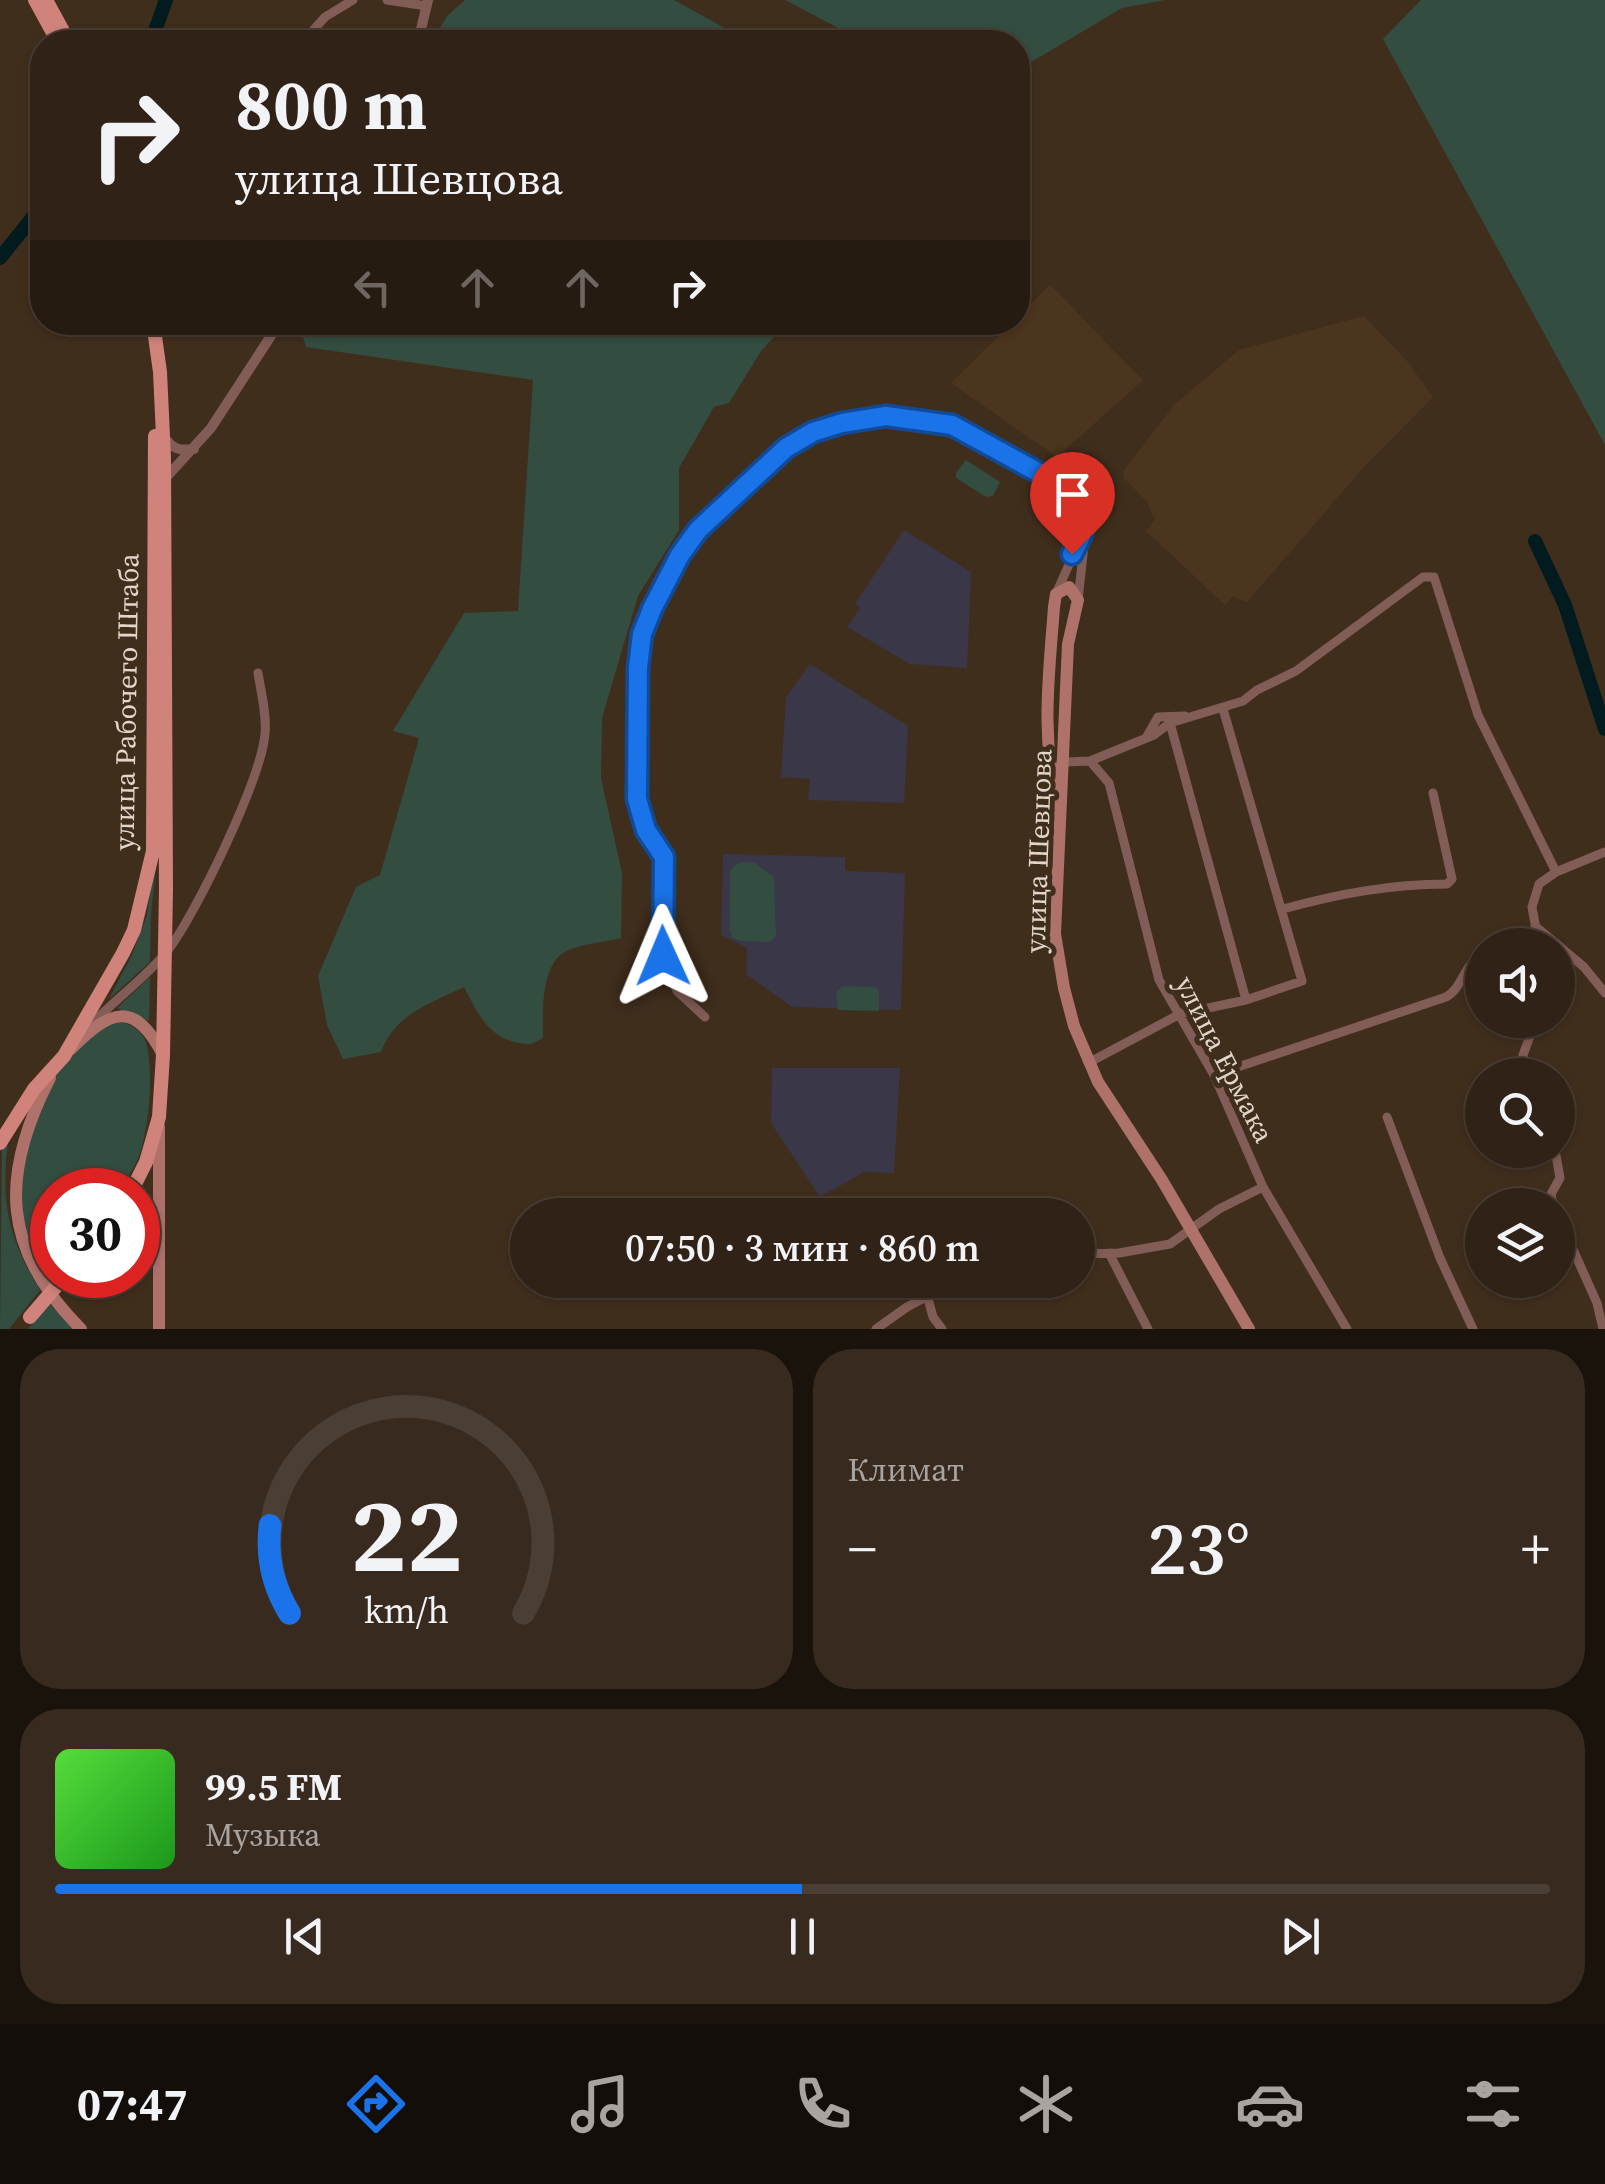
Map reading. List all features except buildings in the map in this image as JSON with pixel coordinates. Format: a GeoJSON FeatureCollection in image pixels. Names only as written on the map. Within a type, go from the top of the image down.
{"type":"FeatureCollection","features":[{"type":"Feature","properties":{"kind":"main road"},"geometry":{"type":"LineString","coordinates":[[35,0],[51,30]]}},
{"type":"Feature","properties":{"kind":"main road"},"geometry":{"type":"LineString","coordinates":[[46,0],[62,30]]}},
{"type":"Feature","properties":{"kind":"main road","name":"улица Рабочего Штаба"},"geometry":{"type":"LineString","coordinates":[[146,335],[154,465],[159,484],[165,954],[159,1117],[159,1329]]}},
{"type":"Feature","properties":{"kind":"main road","name":"улица Рабочего Штаба"},"geometry":{"type":"LineString","coordinates":[[82,1329],[30,1267],[19,1240],[10,1189],[16,1149],[27,1116],[134,930],[153,851],[159,484],[164,435],[154,335]]}},
{"type":"Feature","properties":{"kind":"main road"},"geometry":{"type":"LineString","coordinates":[[1059,806],[1046,749],[1056,594],[1069,588],[1078,600]]}},
{"type":"Feature","properties":{"kind":"main road","name":"улица Шевцова"},"geometry":{"type":"LineString","coordinates":[[1078,600],[1068,644],[1065,762],[1059,806],[1057,957],[1074,1026],[1088,1063],[1250,1329]]}},
{"type":"Feature","properties":{"kind":"main road"},"geometry":{"type":"LineString","coordinates":[[0,1143],[34,1088],[102,1020],[112,1016],[136,1020],[145,1026],[162,1055]]}},
{"type":"Feature","properties":{"kind":"main road"},"geometry":{"type":"LineString","coordinates":[[143,1168],[159,1117]]}},
{"type":"Feature","properties":{"kind":"main road"},"geometry":{"type":"LineString","coordinates":[[25,1323],[46,1298]]}},
{"type":"Feature","properties":{"kind":"street"},"geometry":{"type":"LineString","coordinates":[[313,30],[324,17],[353,0]]}},
{"type":"Feature","properties":{"kind":"street"},"geometry":{"type":"LineString","coordinates":[[387,0],[427,3],[421,30]]}},
{"type":"Feature","properties":{"kind":"street"},"geometry":{"type":"LineString","coordinates":[[159,484],[195,449],[271,335]]}},
{"type":"Feature","properties":{"kind":"street","name":"улица Шевцова"},"geometry":{"type":"LineString","coordinates":[[705,1017],[677,992],[663,956],[664,857],[638,812],[635,769],[642,634],[658,594],[691,540],[786,448],[813,432],[886,416],[952,425],[1061,482],[1082,498],[1086,507],[1078,600]]}},
{"type":"Feature","properties":{"kind":"street"},"geometry":{"type":"LineString","coordinates":[[164,435],[170,446],[178,450],[195,449]]}},
{"type":"Feature","properties":{"kind":"street"},"geometry":{"type":"LineString","coordinates":[[1056,594],[1084,530]]}},
{"type":"Feature","properties":{"kind":"street"},"geometry":{"type":"LineString","coordinates":[[1065,762],[1090,761],[1150,737],[1170,723],[1223,709],[1296,671],[1404,590],[1424,577],[1434,577],[1478,715],[1556,872]]}},
{"type":"Feature","properties":{"kind":"street"},"geometry":{"type":"LineString","coordinates":[[64,1056],[107,1008],[165,954],[186,924],[261,756],[266,732],[258,673]]}},
{"type":"Feature","properties":{"kind":"street"},"geometry":{"type":"LineString","coordinates":[[1088,1063],[1180,1014],[1246,1000],[1302,981],[1223,709]]}},
{"type":"Feature","properties":{"kind":"street"},"geometry":{"type":"LineString","coordinates":[[1150,737],[1158,717],[1205,715]]}},
{"type":"Feature","properties":{"kind":"street"},"geometry":{"type":"LineString","coordinates":[[1170,723],[1246,1000]]}},
{"type":"Feature","properties":{"kind":"street"},"geometry":{"type":"LineString","coordinates":[[1150,737],[1177,748]]}},
{"type":"Feature","properties":{"kind":"street","name":"улица Ермака"},"geometry":{"type":"LineString","coordinates":[[1090,761],[1108,783],[1158,980],[1214,1074],[1263,1187],[1347,1329]]}},
{"type":"Feature","properties":{"kind":"street"},"geometry":{"type":"LineString","coordinates":[[1283,909],[1352,891],[1447,884],[1452,879],[1434,793]]}},
{"type":"Feature","properties":{"kind":"street"},"geometry":{"type":"LineString","coordinates":[[1535,928],[1532,908],[1539,884],[1556,872],[1605,852]]}},
{"type":"Feature","properties":{"kind":"street"},"geometry":{"type":"LineString","coordinates":[[1534,925],[1584,967],[1605,993]]}},
{"type":"Feature","properties":{"kind":"street"},"geometry":{"type":"LineString","coordinates":[[1214,1074],[1446,997],[1457,989],[1465,971]]}},
{"type":"Feature","properties":{"kind":"street"},"geometry":{"type":"LineString","coordinates":[[1387,1117],[1440,1258],[1473,1329]]}},
{"type":"Feature","properties":{"kind":"street"},"geometry":{"type":"LineString","coordinates":[[1095,1253],[1170,1244],[1219,1208],[1263,1187]]}},
{"type":"Feature","properties":{"kind":"street"},"geometry":{"type":"LineString","coordinates":[[1109,1253],[1148,1329]]}},
{"type":"Feature","properties":{"kind":"street"},"geometry":{"type":"LineString","coordinates":[[1575,1254],[1597,1303],[1603,1329]]}},
{"type":"Feature","properties":{"kind":"street"},"geometry":{"type":"LineString","coordinates":[[876,1329],[924,1298]]}},
{"type":"Feature","properties":{"kind":"street"},"geometry":{"type":"LineString","coordinates":[[928,1298],[933,1317],[942,1329]]}},
{"type":"Feature","properties":{"kind":"shaded area"},"geometry":{"type":"Polygon","coordinates":[[[1050,285],[1143,380],[1057,457],[951,383],[1000,335],[1030,335],[1030,305],[1050,285]]]}},
{"type":"Feature","properties":{"kind":"shaded area"},"geometry":{"type":"Polygon","coordinates":[[[1364,316],[1407,361],[1433,397],[1363,468],[1247,602],[1233,596],[1225,605],[1146,531],[1155,520],[1147,502],[1123,477],[1124,470],[1175,404],[1239,350],[1364,316]]]}},
{"type":"Feature","properties":{"kind":"shaded area"},"geometry":{"type":"Polygon","coordinates":[[[904,530],[971,572],[967,668],[910,664],[847,627],[860,608],[855,604],[904,530]]]}},
{"type":"Feature","properties":{"kind":"shaded area"},"geometry":{"type":"Polygon","coordinates":[[[810,664],[908,726],[904,803],[808,800],[810,779],[781,777],[786,697],[810,664]]]}},
{"type":"Feature","properties":{"kind":"shaded area"},"geometry":{"type":"Polygon","coordinates":[[[723,854],[845,857],[845,871],[905,873],[901,1010],[792,1007],[746,974],[747,948],[721,935],[723,854]]]}},
{"type":"Feature","properties":{"kind":"shaded area"},"geometry":{"type":"Polygon","coordinates":[[[772,1068],[900,1068],[894,1173],[864,1172],[820,1197],[771,1123],[772,1068]]]}},
{"type":"Feature","properties":{"kind":"green space"},"geometry":{"type":"Polygon","coordinates":[[[465,0],[674,0],[728,30],[439,30],[465,0]]]}},
{"type":"Feature","properties":{"kind":"green space"},"geometry":{"type":"Polygon","coordinates":[[[785,0],[1165,0],[1122,8],[1030,62],[1030,30],[842,30],[785,0]]]}},
{"type":"Feature","properties":{"kind":"green space"},"geometry":{"type":"Polygon","coordinates":[[[1421,0],[1605,0],[1605,445],[1383,39],[1421,0]]]}},
{"type":"Feature","properties":{"kind":"green space"},"geometry":{"type":"Polygon","coordinates":[[[302,335],[776,335],[761,351],[729,403],[714,407],[679,468],[679,530],[638,596],[602,718],[601,778],[622,873],[621,938],[579,947],[558,957],[545,990],[543,1038],[531,1044],[496,1034],[464,987],[404,1019],[381,1052],[343,1059],[327,1025],[318,976],[356,887],[380,875],[419,738],[393,731],[464,613],[518,611],[533,380],[306,347],[302,335]]]}},
{"type":"Feature","properties":{"kind":"green space"},"geometry":{"type":"Polygon","coordinates":[[[966,460],[1000,482],[993,496],[986,497],[956,478],[966,460]]]}},
{"type":"Feature","properties":{"kind":"green space"},"geometry":{"type":"Polygon","coordinates":[[[161,819],[150,962],[109,999],[147,915],[161,819]]]}},
{"type":"Feature","properties":{"kind":"green space"},"geometry":{"type":"Polygon","coordinates":[[[745,862],[755,863],[774,877],[776,936],[771,942],[732,938],[730,871],[745,862]]]}},
{"type":"Feature","properties":{"kind":"green space"},"geometry":{"type":"Polygon","coordinates":[[[150,977],[149,1021],[117,1008],[150,977]]]}},
{"type":"Feature","properties":{"kind":"green space"},"geometry":{"type":"Polygon","coordinates":[[[842,986],[876,987],[879,1011],[838,1010],[836,993],[842,986]]]}},
{"type":"Feature","properties":{"kind":"green space"},"geometry":{"type":"Polygon","coordinates":[[[114,1019],[128,1024],[145,1040],[150,1098],[143,1145],[133,1168],[30,1168],[30,1246],[20,1226],[23,1131],[47,1086],[76,1048],[114,1019]]]}},
{"type":"Feature","properties":{"kind":"green space"},"geometry":{"type":"Polygon","coordinates":[[[2,1143],[8,1143],[6,1202],[14,1237],[30,1271],[30,1298],[34,1298],[9,1329],[0,1329],[2,1143]]]}},
{"type":"Feature","properties":{"kind":"green space"},"geometry":{"type":"Polygon","coordinates":[[[49,1303],[74,1329],[28,1329],[49,1303]]]}},
{"type":"Feature","properties":{"kind":"waterway"},"geometry":{"type":"LineString","coordinates":[[155,30],[166,0]]}},
{"type":"Feature","properties":{"kind":"waterway"},"geometry":{"type":"LineString","coordinates":[[0,258],[30,221]]}},
{"type":"Feature","properties":{"kind":"waterway"},"geometry":{"type":"LineString","coordinates":[[1535,541],[1565,605],[1605,729]]}},
{"type":"Feature","properties":{"kind":"route"},"geometry":{"type":"LineString","coordinates":[[663,956],[664,857],[638,812],[638,667],[642,634],[658,594],[698,530],[786,448],[813,432],[886,416],[952,425],[1061,482],[1082,498],[1086,507],[1084,530],[1072,554]]}}]}
